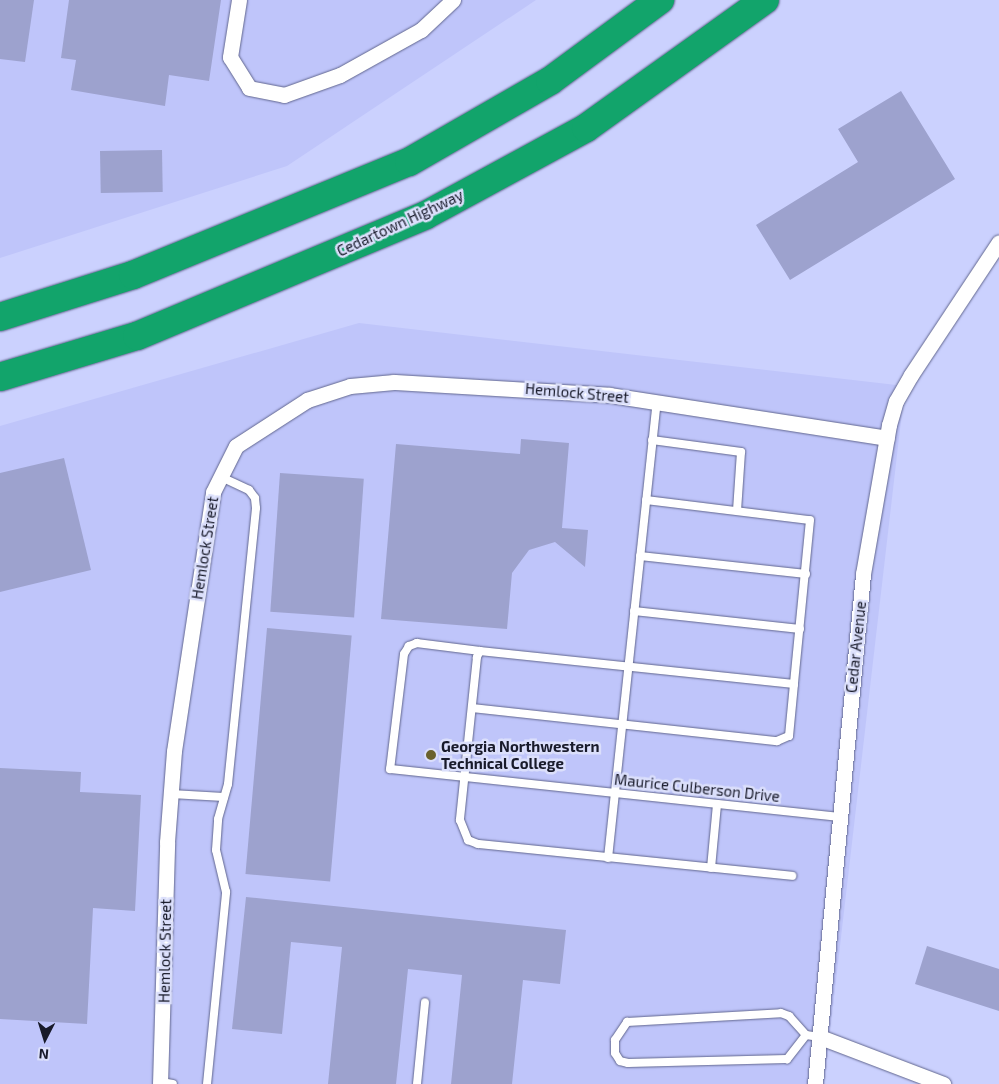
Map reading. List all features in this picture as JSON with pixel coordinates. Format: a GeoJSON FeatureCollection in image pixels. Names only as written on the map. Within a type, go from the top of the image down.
{"type":"FeatureCollection","features":[{"type":"Feature","properties":{"kind":"highway"},"geometry":{"type":"LineString","coordinates":[[0,317],[134,275],[409,162],[550,81],[660,0]]}},
{"type":"Feature","properties":{"kind":"highway","name":"Cedartown Highway"},"geometry":{"type":"LineString","coordinates":[[0,377],[137,336],[426,215],[586,128],[765,0]]}},
{"type":"Feature","properties":{"kind":"street"},"geometry":{"type":"LineString","coordinates":[[239,0],[230,57],[249,88],[284,95],[340,75],[421,30],[453,0]]}},
{"type":"Feature","properties":{"kind":"street","name":"Cedar Avenue"},"geometry":{"type":"LineString","coordinates":[[815,1084],[813,1036],[840,817],[863,574],[887,438],[896,401],[911,375],[999,242]]}},
{"type":"Feature","properties":{"kind":"street","name":"Hemlock Street"},"geometry":{"type":"LineString","coordinates":[[165,1084],[171,794],[174,751],[213,492],[236,446],[307,400],[350,386],[413,383],[554,390],[657,401],[887,438]]}},
{"type":"Feature","properties":{"kind":"street"},"geometry":{"type":"LineString","coordinates":[[813,1036],[943,1084]]}},
{"type":"Feature","properties":{"kind":"lane"},"geometry":{"type":"LineString","coordinates":[[608,858],[657,401]]}},
{"type":"Feature","properties":{"kind":"lane"},"geometry":{"type":"LineString","coordinates":[[652,440],[740,452],[736,510]]}},
{"type":"Feature","properties":{"kind":"lane"},"geometry":{"type":"LineString","coordinates":[[207,1084],[226,892],[216,850],[218,819],[224,797],[256,508],[255,498],[249,490],[221,477]]}},
{"type":"Feature","properties":{"kind":"lane"},"geometry":{"type":"LineString","coordinates":[[472,708],[622,725],[784,740],[789,736],[810,520],[646,500]]}},
{"type":"Feature","properties":{"kind":"lane"},"geometry":{"type":"LineString","coordinates":[[640,556],[806,574]]}},
{"type":"Feature","properties":{"kind":"lane"},"geometry":{"type":"LineString","coordinates":[[634,611],[800,629]]}},
{"type":"Feature","properties":{"kind":"lane","name":"Maurice Culberson Drive"},"geometry":{"type":"LineString","coordinates":[[480,651],[417,643],[408,646],[404,654],[390,769],[840,817]]}},
{"type":"Feature","properties":{"kind":"lane"},"geometry":{"type":"LineString","coordinates":[[792,876],[478,844],[468,840],[460,820],[477,657],[480,651],[794,684]]}},
{"type":"Feature","properties":{"kind":"lane"},"geometry":{"type":"LineString","coordinates":[[171,794],[224,797]]}},
{"type":"Feature","properties":{"kind":"lane"},"geometry":{"type":"LineString","coordinates":[[711,868],[718,804]]}},
{"type":"Feature","properties":{"kind":"lane"},"geometry":{"type":"LineString","coordinates":[[417,1084],[425,1002]]}},
{"type":"Feature","properties":{"kind":"lane"},"geometry":{"type":"LineString","coordinates":[[781,1013],[789,1016],[813,1036],[787,1059],[628,1063],[620,1061],[615,1053],[615,1040],[627,1022],[781,1013]]}},
{"type":"Feature","properties":{"kind":"shaded area"},"geometry":{"type":"Polygon","coordinates":[[[0,0],[536,0],[287,166],[0,258],[0,0]]]}},
{"type":"Feature","properties":{"kind":"shaded area","name":"Georgia Northwestern Technical College"},"geometry":{"type":"Polygon","coordinates":[[[359,323],[905,386],[824,1084],[0,1084],[0,426],[359,323]]]}},
{"type":"Feature","properties":{"kind":"building"},"geometry":{"type":"Polygon","coordinates":[[[0,0],[34,0],[25,62],[0,59],[0,0]]]}},
{"type":"Feature","properties":{"kind":"building"},"geometry":{"type":"Polygon","coordinates":[[[69,0],[221,0],[209,81],[169,75],[165,106],[71,90],[76,60],[61,58],[69,0]]]}},
{"type":"Feature","properties":{"kind":"building"},"geometry":{"type":"Polygon","coordinates":[[[901,91],[955,179],[790,280],[756,225],[858,162],[838,129],[901,91]]]}},
{"type":"Feature","properties":{"kind":"building"},"geometry":{"type":"Polygon","coordinates":[[[162,150],[163,192],[101,193],[100,151],[162,150]]]}},
{"type":"Feature","properties":{"kind":"building"},"geometry":{"type":"Polygon","coordinates":[[[521,439],[569,443],[562,528],[588,530],[585,567],[555,542],[529,550],[512,573],[507,629],[381,619],[396,444],[520,454],[521,439]]]}},
{"type":"Feature","properties":{"kind":"building"},"geometry":{"type":"Polygon","coordinates":[[[64,458],[91,570],[0,592],[0,473],[64,458]]]}},
{"type":"Feature","properties":{"kind":"building"},"geometry":{"type":"Polygon","coordinates":[[[280,473],[364,479],[354,618],[270,612],[280,473]]]}},
{"type":"Feature","properties":{"kind":"building"},"geometry":{"type":"Polygon","coordinates":[[[267,628],[352,635],[330,881],[245,874],[267,628]]]}},
{"type":"Feature","properties":{"kind":"building"},"geometry":{"type":"Polygon","coordinates":[[[0,768],[81,772],[80,792],[141,795],[135,911],[93,908],[87,1024],[0,1019],[0,768]]]}},
{"type":"Feature","properties":{"kind":"building"},"geometry":{"type":"Polygon","coordinates":[[[246,897],[566,930],[560,984],[523,980],[512,1084],[451,1084],[462,975],[408,969],[396,1084],[328,1084],[342,947],[291,942],[282,1034],[232,1029],[246,897]]]}},
{"type":"Feature","properties":{"kind":"building"},"geometry":{"type":"Polygon","coordinates":[[[927,946],[999,969],[999,1011],[915,984],[927,946]]]}},
{"type":"Feature","properties":{"kind":"place","name":"Georgia Northwestern Technical College"},"geometry":{"type":"Point","coordinates":[431,755]}}]}
